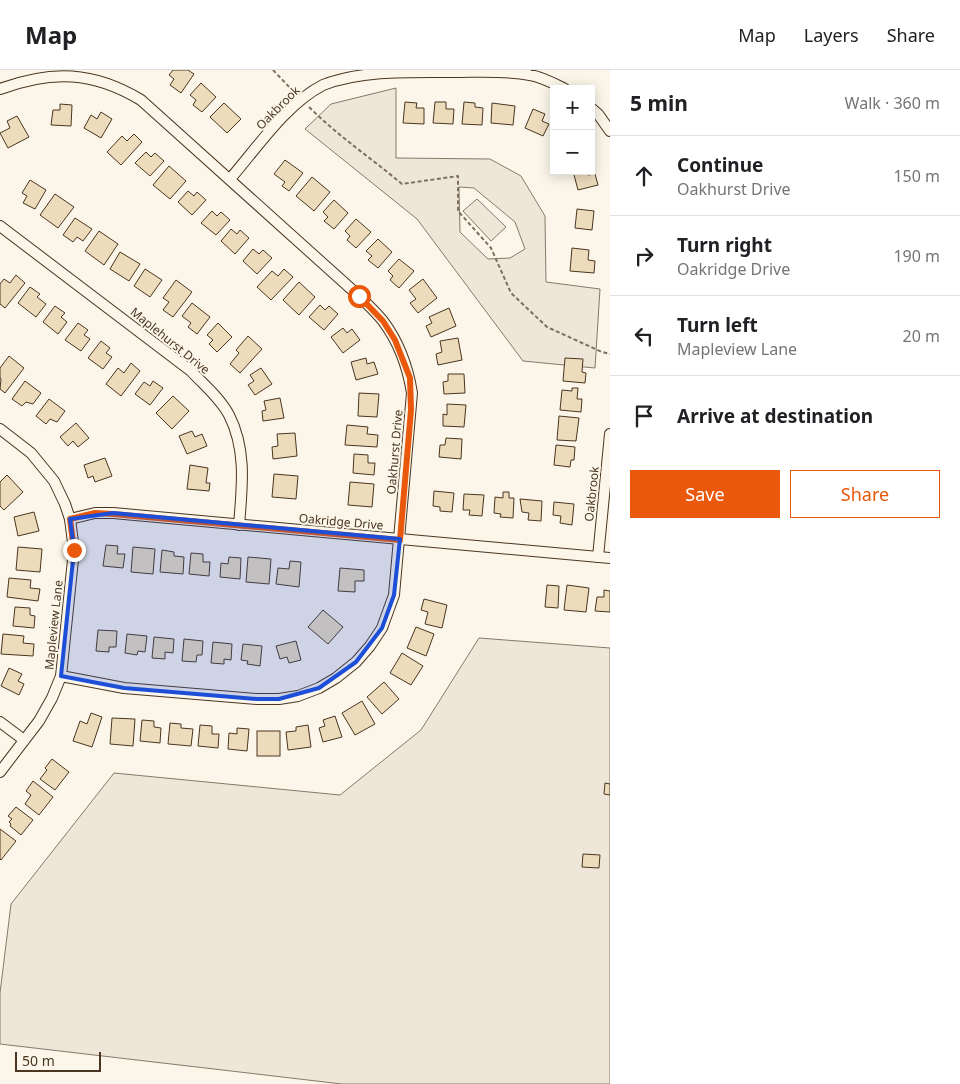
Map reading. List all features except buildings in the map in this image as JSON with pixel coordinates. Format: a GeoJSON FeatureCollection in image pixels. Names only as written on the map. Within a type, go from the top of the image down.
{"type":"FeatureCollection","features":[{"type":"Feature","properties":{"kind":"street","name":"Oakbrook"},"geometry":{"type":"LineString","coordinates":[[230,179],[278,123],[302,100],[323,85],[338,79],[357,74],[385,71],[510,72],[543,78],[557,85]]}},
{"type":"Feature","properties":{"kind":"street","name":"Oakhurst Drive"},"geometry":{"type":"LineString","coordinates":[[0,89],[20,80],[53,73],[72,73],[93,77],[124,90],[141,100],[359,296],[383,321],[395,340],[410,378],[412,393],[394,595],[382,628],[356,662],[336,678],[319,688],[298,696],[279,699],[124,688],[62,676]]}},
{"type":"Feature","properties":{"kind":"street"},"geometry":{"type":"LineString","coordinates":[[595,113],[610,131]]}},
{"type":"Feature","properties":{"kind":"street","name":"Maplehurst Drive"},"geometry":{"type":"LineString","coordinates":[[0,226],[191,372],[214,394],[228,415],[242,458],[239,525]]}},
{"type":"Feature","properties":{"kind":"street","name":"Mapleview Lane"},"geometry":{"type":"LineString","coordinates":[[0,428],[30,453],[54,481],[70,519],[74,550],[62,676],[52,698],[38,721],[0,772]]}},
{"type":"Feature","properties":{"kind":"street","name":"Oakbrook"},"geometry":{"type":"LineString","coordinates":[[598,557],[610,434]]}},
{"type":"Feature","properties":{"kind":"street","name":"Oakridge Drive"},"geometry":{"type":"LineString","coordinates":[[70,519],[95,513],[113,514],[610,558]]}},
{"type":"Feature","properties":{"kind":"street"},"geometry":{"type":"LineString","coordinates":[[0,722],[24,740]]}},
{"type":"Feature","properties":{"kind":"path"},"geometry":{"type":"LineString","coordinates":[[273,70],[344,139],[366,154],[402,184],[458,176],[458,211],[491,248],[511,293],[547,328],[610,354]]}},
{"type":"Feature","properties":{"kind":"highlighted area"},"geometry":{"type":"Polygon","coordinates":[[[113,513],[400,539],[394,595],[382,628],[356,662],[319,688],[279,699],[257,699],[124,688],[61,676],[74,550],[70,519],[113,513]]]}},
{"type":"Feature","properties":{"kind":"shaded area"},"geometry":{"type":"Polygon","coordinates":[[[396,88],[396,158],[490,159],[521,176],[545,216],[546,282],[600,289],[595,368],[523,361],[417,219],[305,129],[331,104],[396,88]],[[459,187],[460,232],[488,259],[510,258],[525,249],[515,222],[474,188],[459,187]]]}},
{"type":"Feature","properties":{"kind":"shaded area"},"geometry":{"type":"Polygon","coordinates":[[[477,199],[506,227],[491,241],[463,211],[477,199]]]}},
{"type":"Feature","properties":{"kind":"shaded area"},"geometry":{"type":"Polygon","coordinates":[[[479,638],[610,648],[610,1084],[342,1084],[0,1044],[0,993],[11,904],[114,773],[340,795],[421,730],[479,638]]]}},
{"type":"Feature","properties":{"kind":"route"},"geometry":{"type":"LineString","coordinates":[[74,550],[70,519],[95,513],[400,540],[411,410],[412,393],[410,378],[395,340],[383,321],[359,296]]}}]}
